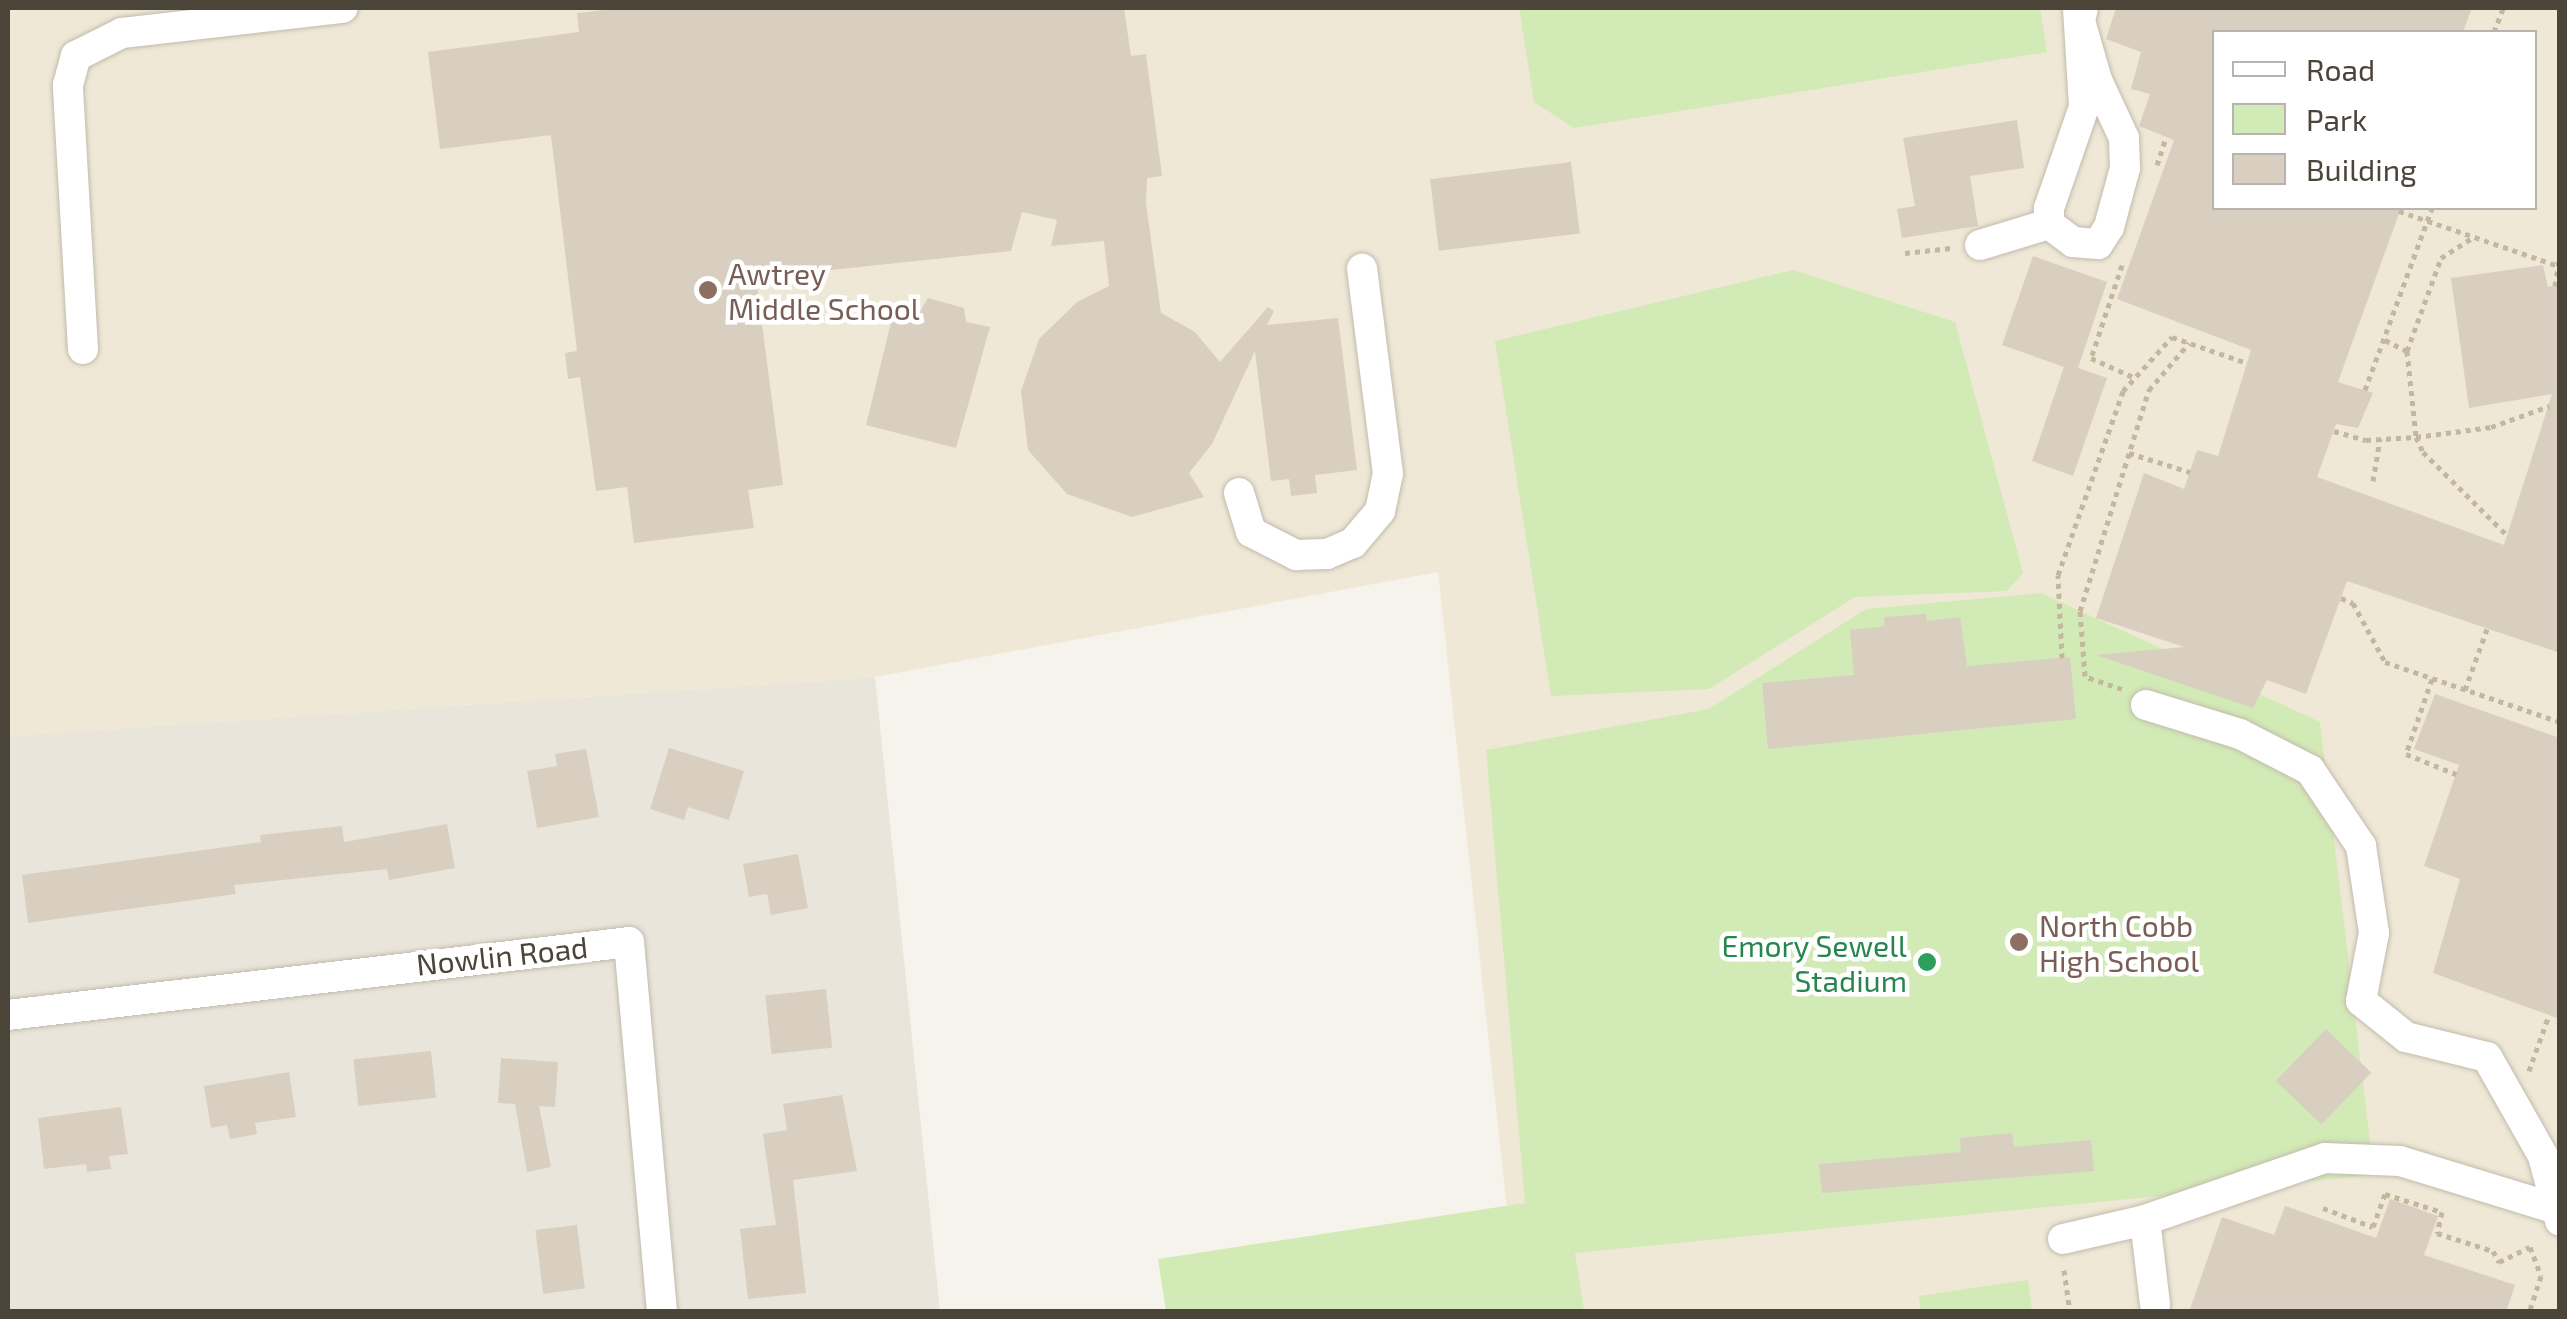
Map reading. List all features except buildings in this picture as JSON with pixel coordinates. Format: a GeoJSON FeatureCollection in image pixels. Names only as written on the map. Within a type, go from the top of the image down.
{"type":"FeatureCollection","features":[{"type":"Feature","properties":{"kind":"street"},"geometry":{"type":"LineString","coordinates":[[83,349],[68,85],[76,56],[122,34],[343,8]]}},
{"type":"Feature","properties":{"kind":"street"},"geometry":{"type":"LineString","coordinates":[[2049,224],[2049,208],[2084,107],[2080,12]]}},
{"type":"Feature","properties":{"kind":"street"},"geometry":{"type":"LineString","coordinates":[[2049,224],[2073,242],[2098,244],[2110,227],[2124,168],[2124,138],[2080,12]]}},
{"type":"Feature","properties":{"kind":"street"},"geometry":{"type":"LineString","coordinates":[[1980,245],[2049,224]]}},
{"type":"Feature","properties":{"kind":"street"},"geometry":{"type":"LineString","coordinates":[[1239,493],[1251,532],[1296,556],[1326,554],[1352,543],[1380,512],[1386,449],[1362,268]]}},
{"type":"Feature","properties":{"kind":"street"},"geometry":{"type":"LineString","coordinates":[[2146,705],[2240,734],[2310,770],[2361,846],[2374,933],[2361,1001],[2406,1036],[2487,1057],[2543,1156],[2556,1214]]}},
{"type":"Feature","properties":{"kind":"street","name":"Nowlin Road"},"geometry":{"type":"LineString","coordinates":[[8,1015],[629,942],[662,1312]]}},
{"type":"Feature","properties":{"kind":"street"},"geometry":{"type":"LineString","coordinates":[[2063,1239],[2145,1220],[2325,1158],[2400,1161],[2556,1214]]}},
{"type":"Feature","properties":{"kind":"street"},"geometry":{"type":"LineString","coordinates":[[2145,1220],[2155,1304]]}},
{"type":"Feature","properties":{"kind":"path"},"geometry":{"type":"LineString","coordinates":[[2154,173],[2166,138]]}},
{"type":"Feature","properties":{"kind":"path"},"geometry":{"type":"LineString","coordinates":[[2366,390],[2431,210]]}},
{"type":"Feature","properties":{"kind":"path"},"geometry":{"type":"LineString","coordinates":[[2400,211],[2556,265]]}},
{"type":"Feature","properties":{"kind":"path"},"geometry":{"type":"LineString","coordinates":[[2474,236],[2441,258],[2407,351],[2416,436],[2507,535]]}},
{"type":"Feature","properties":{"kind":"path"},"geometry":{"type":"LineString","coordinates":[[1904,252],[1980,245]]}},
{"type":"Feature","properties":{"kind":"path"},"geometry":{"type":"LineString","coordinates":[[2554,286],[2560,256]]}},
{"type":"Feature","properties":{"kind":"path"},"geometry":{"type":"LineString","coordinates":[[2124,260],[2090,358],[2135,378]]}},
{"type":"Feature","properties":{"kind":"path"},"geometry":{"type":"LineString","coordinates":[[2062,658],[2058,576],[2123,391],[2172,337],[2247,363]]}},
{"type":"Feature","properties":{"kind":"path"},"geometry":{"type":"LineString","coordinates":[[2385,340],[2407,351]]}},
{"type":"Feature","properties":{"kind":"path"},"geometry":{"type":"LineString","coordinates":[[2146,705],[2143,696],[2085,676],[2080,611],[2149,390],[2189,343]]}},
{"type":"Feature","properties":{"kind":"path"},"geometry":{"type":"LineString","coordinates":[[2334,431],[2380,439],[2416,436],[2491,427],[2548,406]]}},
{"type":"Feature","properties":{"kind":"path"},"geometry":{"type":"LineString","coordinates":[[2373,480],[2380,439]]}},
{"type":"Feature","properties":{"kind":"path"},"geometry":{"type":"LineString","coordinates":[[2129,452],[2190,472]]}},
{"type":"Feature","properties":{"kind":"path"},"geometry":{"type":"LineString","coordinates":[[2340,598],[2353,603],[2385,662],[2560,722]]}},
{"type":"Feature","properties":{"kind":"path"},"geometry":{"type":"LineString","coordinates":[[2465,690],[2487,628]]}},
{"type":"Feature","properties":{"kind":"path"},"geometry":{"type":"LineString","coordinates":[[2432,679],[2406,754],[2456,774]]}},
{"type":"Feature","properties":{"kind":"path"},"geometry":{"type":"LineString","coordinates":[[2323,1208],[2373,1227],[2385,1194],[2442,1212],[2436,1233],[2493,1251],[2499,1262],[2530,1247],[2541,1276],[2529,1312]]}},
{"type":"Feature","properties":{"kind":"shaded area"},"geometry":{"type":"Polygon","coordinates":[[[8,8],[2559,8],[2559,1311],[1518,1311],[1438,572],[875,677],[8,736],[8,8]]]}},
{"type":"Feature","properties":{"kind":"shaded area"},"geometry":{"type":"Polygon","coordinates":[[[875,677],[940,1311],[8,1312],[8,736],[875,677]]]}},
{"type":"Feature","properties":{"kind":"green space"},"geometry":{"type":"Polygon","coordinates":[[[1519,8],[2040,8],[2047,52],[1574,128],[1534,102],[1519,8]]]}},
{"type":"Feature","properties":{"kind":"green space"},"geometry":{"type":"Polygon","coordinates":[[[1793,270],[1955,322],[2023,573],[2007,591],[1855,597],[1709,689],[1551,696],[1495,341],[1793,270]]]}},
{"type":"Feature","properties":{"kind":"green space","name":"Emory Sewell Stadium"},"geometry":{"type":"Polygon","coordinates":[[[2041,593],[2320,722],[2374,1175],[1575,1253],[1584,1311],[1166,1311],[1158,1259],[1525,1203],[1486,750],[1709,709],[1866,609],[2041,593]]]}},
{"type":"Feature","properties":{"kind":"green space"},"geometry":{"type":"Polygon","coordinates":[[[2028,1280],[2032,1311],[1921,1311],[1919,1296],[2028,1280]]]}},
{"type":"Feature","properties":{"kind":"place","name":"Awtrey Middle School"},"geometry":{"type":"Point","coordinates":[708,290]}},
{"type":"Feature","properties":{"kind":"place","name":"North Cobb High School"},"geometry":{"type":"Point","coordinates":[2019,942]}},
{"type":"Feature","properties":{"kind":"place","name":"Emory Sewell Stadium"},"geometry":{"type":"Point","coordinates":[1927,962]}}]}
